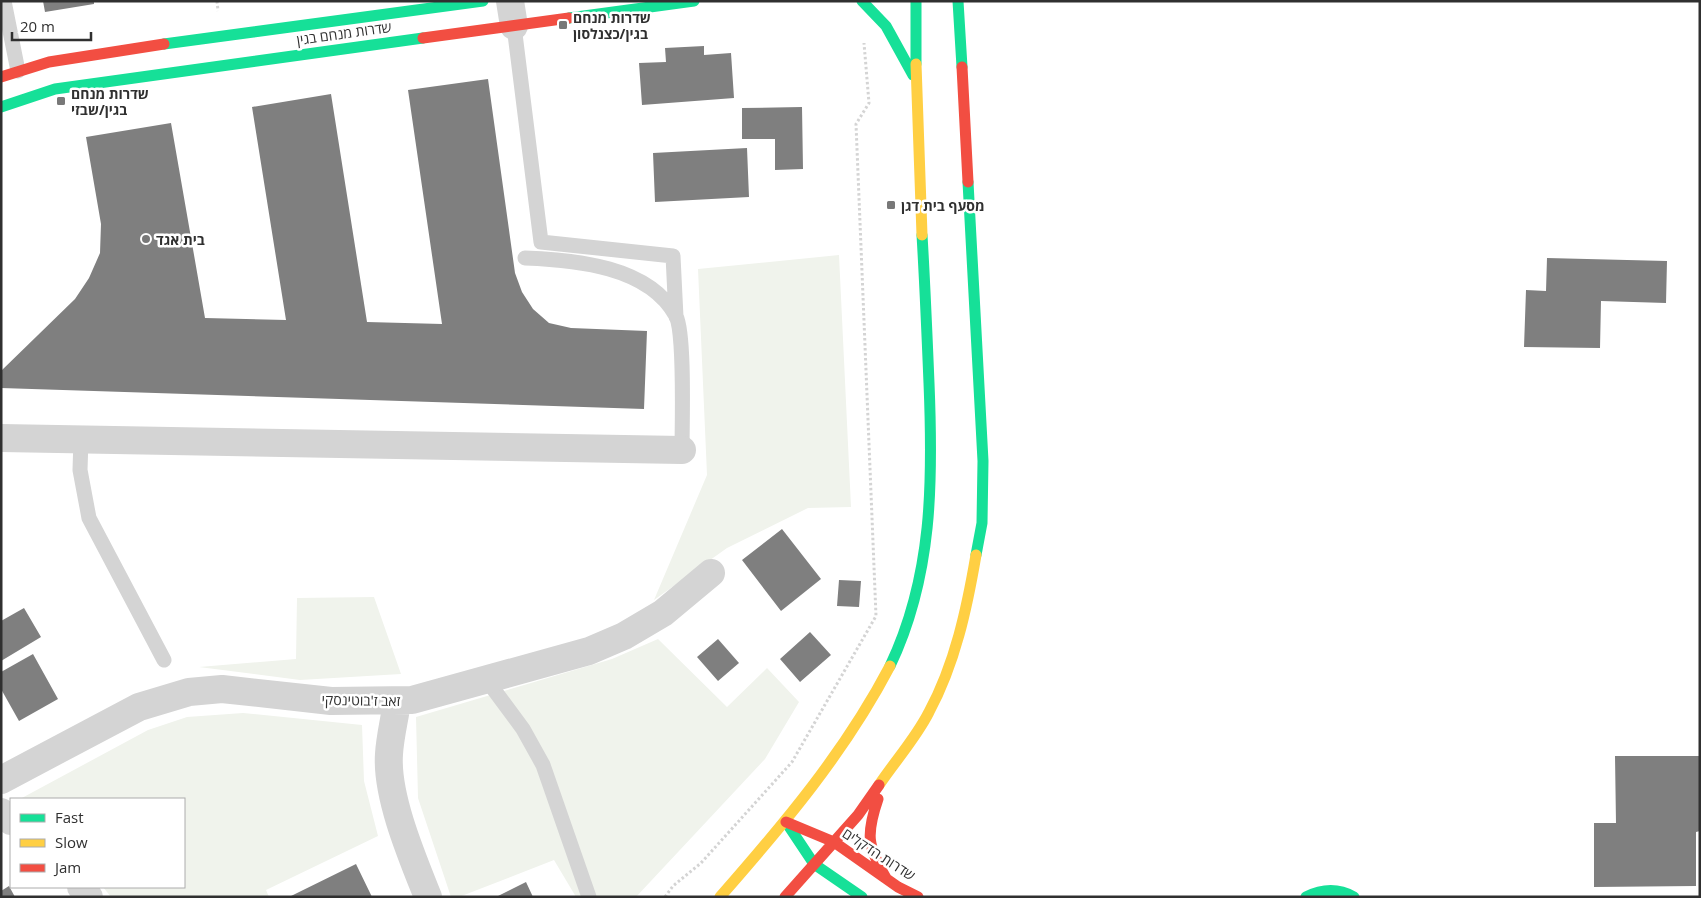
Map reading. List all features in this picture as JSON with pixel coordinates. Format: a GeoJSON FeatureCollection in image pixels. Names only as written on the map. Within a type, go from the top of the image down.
{"type":"FeatureCollection","features":[{"type":"Feature","properties":{"kind":"main road","name":"שדרות מנחם בגין"},"geometry":{"type":"LineString","coordinates":[[1,77],[49,62],[90,54],[483,1]]}},
{"type":"Feature","properties":{"kind":"main road","name":"שדרות מנחם בגין"},"geometry":{"type":"LineString","coordinates":[[1,107],[55,89],[512,13],[694,1]]}},
{"type":"Feature","properties":{"kind":"main road"},"geometry":{"type":"LineString","coordinates":[[862,1],[878,14],[894,34],[916,82]]}},
{"type":"Feature","properties":{"kind":"main road"},"geometry":{"type":"LineString","coordinates":[[720,897],[786,822],[832,761],[875,696],[907,626],[922,570],[932,510],[932,462],[916,82],[916,1]]}},
{"type":"Feature","properties":{"kind":"main road"},"geometry":{"type":"LineString","coordinates":[[785,897],[858,815],[929,713],[952,657],[969,596],[982,523],[983,460],[958,1]]}},
{"type":"Feature","properties":{"kind":"main road"},"geometry":{"type":"LineString","coordinates":[[885,778],[869,824],[867,839],[872,855],[886,878]]}},
{"type":"Feature","properties":{"kind":"main road"},"geometry":{"type":"LineString","coordinates":[[786,822],[814,864],[862,897]]}},
{"type":"Feature","properties":{"kind":"main road","name":"שדרות הדקלים"},"geometry":{"type":"LineString","coordinates":[[786,822],[834,842],[886,878],[918,897]]}},
{"type":"Feature","properties":{"kind":"main road"},"geometry":{"type":"LineString","coordinates":[[1306,897],[1322,890],[1337,890],[1354,897]]}},
{"type":"Feature","properties":{"kind":"street"},"geometry":{"type":"LineString","coordinates":[[1,438],[682,450]]}},
{"type":"Feature","properties":{"kind":"street","name":"זאב ז'בוטינסקי"},"geometry":{"type":"LineString","coordinates":[[1,780],[139,707],[189,692],[222,689],[331,701],[412,700],[589,651],[624,636],[663,613],[711,573]]}},
{"type":"Feature","properties":{"kind":"street"},"geometry":{"type":"LineString","coordinates":[[397,701],[389,754],[392,791],[412,856],[428,897]]}},
{"type":"Feature","properties":{"kind":"lane"},"geometry":{"type":"LineString","coordinates":[[4,1],[18,71]]}},
{"type":"Feature","properties":{"kind":"lane"},"geometry":{"type":"LineString","coordinates":[[512,13],[541,242],[673,256],[676,317],[681,344],[682,450]]}},
{"type":"Feature","properties":{"kind":"lane"},"geometry":{"type":"LineString","coordinates":[[525,258],[599,266],[630,277],[657,294],[676,317]]}},
{"type":"Feature","properties":{"kind":"lane"},"geometry":{"type":"LineString","coordinates":[[82,439],[80,470],[89,518],[164,660]]}},
{"type":"Feature","properties":{"kind":"lane"},"geometry":{"type":"LineString","coordinates":[[486,679],[523,729],[543,765],[588,897]]}},
{"type":"Feature","properties":{"kind":"path"},"geometry":{"type":"LineString","coordinates":[[665,897],[673,886],[701,862],[792,762],[876,616],[856,124],[869,103],[863,34],[878,14]]}},
{"type":"Feature","properties":{"kind":"shaded area"},"geometry":{"type":"Polygon","coordinates":[[[839,255],[851,507],[808,508],[727,548],[654,600],[707,475],[698,269],[839,255]]]}},
{"type":"Feature","properties":{"kind":"shaded area"},"geometry":{"type":"Polygon","coordinates":[[[374,597],[401,674],[300,680],[199,667],[296,659],[297,598],[374,597]]]}},
{"type":"Feature","properties":{"kind":"shaded area"},"geometry":{"type":"Polygon","coordinates":[[[658,639],[727,707],[767,668],[799,702],[765,759],[636,897],[576,897],[554,860],[459,897],[451,897],[418,798],[416,717],[612,659],[658,639]]]}},
{"type":"Feature","properties":{"kind":"shaded area"},"geometry":{"type":"Polygon","coordinates":[[[243,713],[362,725],[364,781],[378,836],[266,890],[269,897],[111,897],[104,888],[185,888],[185,798],[22,798],[148,730],[187,717],[243,713]]]}},
{"type":"Feature","properties":{"kind":"building"},"geometry":{"type":"Polygon","coordinates":[[[43,1],[94,1],[94,4],[45,12],[43,1]]]}},
{"type":"Feature","properties":{"kind":"building"},"geometry":{"type":"Polygon","coordinates":[[[704,46],[704,55],[731,53],[734,98],[642,105],[639,63],[666,62],[665,48],[704,46]]]}},
{"type":"Feature","properties":{"kind":"building","name":"בית אגד"},"geometry":{"type":"Polygon","coordinates":[[[488,79],[515,273],[522,292],[533,309],[549,323],[571,328],[647,331],[644,409],[1,388],[1,371],[75,299],[89,278],[100,253],[101,224],[86,137],[171,123],[205,318],[286,320],[252,107],[331,94],[367,322],[442,324],[408,90],[488,79]]]}},
{"type":"Feature","properties":{"kind":"building"},"geometry":{"type":"Polygon","coordinates":[[[802,107],[803,169],[775,170],[775,139],[742,139],[742,108],[802,107]]]}},
{"type":"Feature","properties":{"kind":"building"},"geometry":{"type":"Polygon","coordinates":[[[747,148],[749,197],[655,202],[653,153],[747,148]]]}},
{"type":"Feature","properties":{"kind":"building"},"geometry":{"type":"Polygon","coordinates":[[[1547,258],[1667,261],[1666,303],[1601,301],[1600,348],[1524,347],[1526,290],[1546,291],[1547,258]]]}},
{"type":"Feature","properties":{"kind":"building"},"geometry":{"type":"Polygon","coordinates":[[[782,529],[821,579],[781,611],[742,560],[782,529]]]}},
{"type":"Feature","properties":{"kind":"building"},"geometry":{"type":"Polygon","coordinates":[[[839,580],[861,581],[859,607],[837,606],[839,580]]]}},
{"type":"Feature","properties":{"kind":"building"},"geometry":{"type":"Polygon","coordinates":[[[24,608],[41,637],[1,661],[1,621],[24,608]]]}},
{"type":"Feature","properties":{"kind":"building"},"geometry":{"type":"Polygon","coordinates":[[[810,632],[831,655],[800,682],[780,659],[810,632]]]}},
{"type":"Feature","properties":{"kind":"building"},"geometry":{"type":"Polygon","coordinates":[[[718,639],[739,663],[718,681],[697,657],[718,639]]]}},
{"type":"Feature","properties":{"kind":"building"},"geometry":{"type":"Polygon","coordinates":[[[33,654],[58,699],[19,721],[1,689],[1,672],[33,654]]]}},
{"type":"Feature","properties":{"kind":"building"},"geometry":{"type":"Polygon","coordinates":[[[1615,756],[1700,756],[1700,831],[1696,832],[1696,886],[1594,887],[1594,823],[1616,823],[1615,756]]]}},
{"type":"Feature","properties":{"kind":"building"},"geometry":{"type":"Polygon","coordinates":[[[356,864],[372,897],[289,897],[356,864]]]}},
{"type":"Feature","properties":{"kind":"building"},"geometry":{"type":"Polygon","coordinates":[[[526,882],[533,897],[496,897],[526,882]]]}},
{"type":"Feature","properties":{"kind":"building"},"geometry":{"type":"Polygon","coordinates":[[[9,886],[15,897],[1,897],[1,891],[9,886]]]}},
{"type":"Feature","properties":{"kind":"traffic: fast"},"geometry":{"type":"LineString","coordinates":[[164,44],[483,1]]}},
{"type":"Feature","properties":{"kind":"traffic: fast"},"geometry":{"type":"LineString","coordinates":[[569,18],[694,1]]}},
{"type":"Feature","properties":{"kind":"traffic: fast"},"geometry":{"type":"LineString","coordinates":[[862,1],[886,26],[913,75]]}},
{"type":"Feature","properties":{"kind":"traffic: fast"},"geometry":{"type":"LineString","coordinates":[[916,1],[916,64]]}},
{"type":"Feature","properties":{"kind":"traffic: fast"},"geometry":{"type":"LineString","coordinates":[[958,1],[962,67]]}},
{"type":"Feature","properties":{"kind":"traffic: fast"},"geometry":{"type":"LineString","coordinates":[[1,107],[55,89],[423,38]]}},
{"type":"Feature","properties":{"kind":"traffic: fast"},"geometry":{"type":"LineString","coordinates":[[968,182],[983,461],[982,523],[976,555]]}},
{"type":"Feature","properties":{"kind":"traffic: fast"},"geometry":{"type":"LineString","coordinates":[[890,666],[915,598],[927,528],[930,492],[930,420],[922,235]]}},
{"type":"Feature","properties":{"kind":"traffic: fast"},"geometry":{"type":"LineString","coordinates":[[786,822],[814,864],[862,897]]}},
{"type":"Feature","properties":{"kind":"traffic: fast"},"geometry":{"type":"LineString","coordinates":[[1306,897],[1324,891],[1342,892],[1354,897]]}},
{"type":"Feature","properties":{"kind":"traffic: slow"},"geometry":{"type":"LineString","coordinates":[[916,64],[922,235]]}},
{"type":"Feature","properties":{"kind":"traffic: slow"},"geometry":{"type":"LineString","coordinates":[[879,785],[918,731],[938,694],[959,635],[976,555]]}},
{"type":"Feature","properties":{"kind":"traffic: slow"},"geometry":{"type":"LineString","coordinates":[[720,897],[790,815],[833,758],[872,698],[890,666]]}},
{"type":"Feature","properties":{"kind":"traffic: jam"},"geometry":{"type":"LineString","coordinates":[[423,38],[569,18]]}},
{"type":"Feature","properties":{"kind":"traffic: jam"},"geometry":{"type":"LineString","coordinates":[[1,77],[49,62],[164,44]]}},
{"type":"Feature","properties":{"kind":"traffic: jam"},"geometry":{"type":"LineString","coordinates":[[962,67],[968,182]]}},
{"type":"Feature","properties":{"kind":"traffic: jam"},"geometry":{"type":"LineString","coordinates":[[785,897],[858,815],[879,785]]}},
{"type":"Feature","properties":{"kind":"traffic: jam"},"geometry":{"type":"LineString","coordinates":[[878,799],[870,831],[870,840],[875,857],[886,878]]}},
{"type":"Feature","properties":{"kind":"traffic: jam"},"geometry":{"type":"LineString","coordinates":[[786,822],[834,842],[898,887],[918,897]]}},
{"type":"Feature","properties":{"kind":"place","name":"שדרות מנחם בגין/כצנלסון"},"geometry":{"type":"Point","coordinates":[563,25]}},
{"type":"Feature","properties":{"kind":"place","name":"שדרות מנחם בגין/שבזי"},"geometry":{"type":"Point","coordinates":[61,101]}},
{"type":"Feature","properties":{"kind":"place","name":"מסעף בית דגן"},"geometry":{"type":"Point","coordinates":[891,205]}},
{"type":"Feature","properties":{"kind":"place","name":"בית אגד"},"geometry":{"type":"Point","coordinates":[146,239]}}]}
